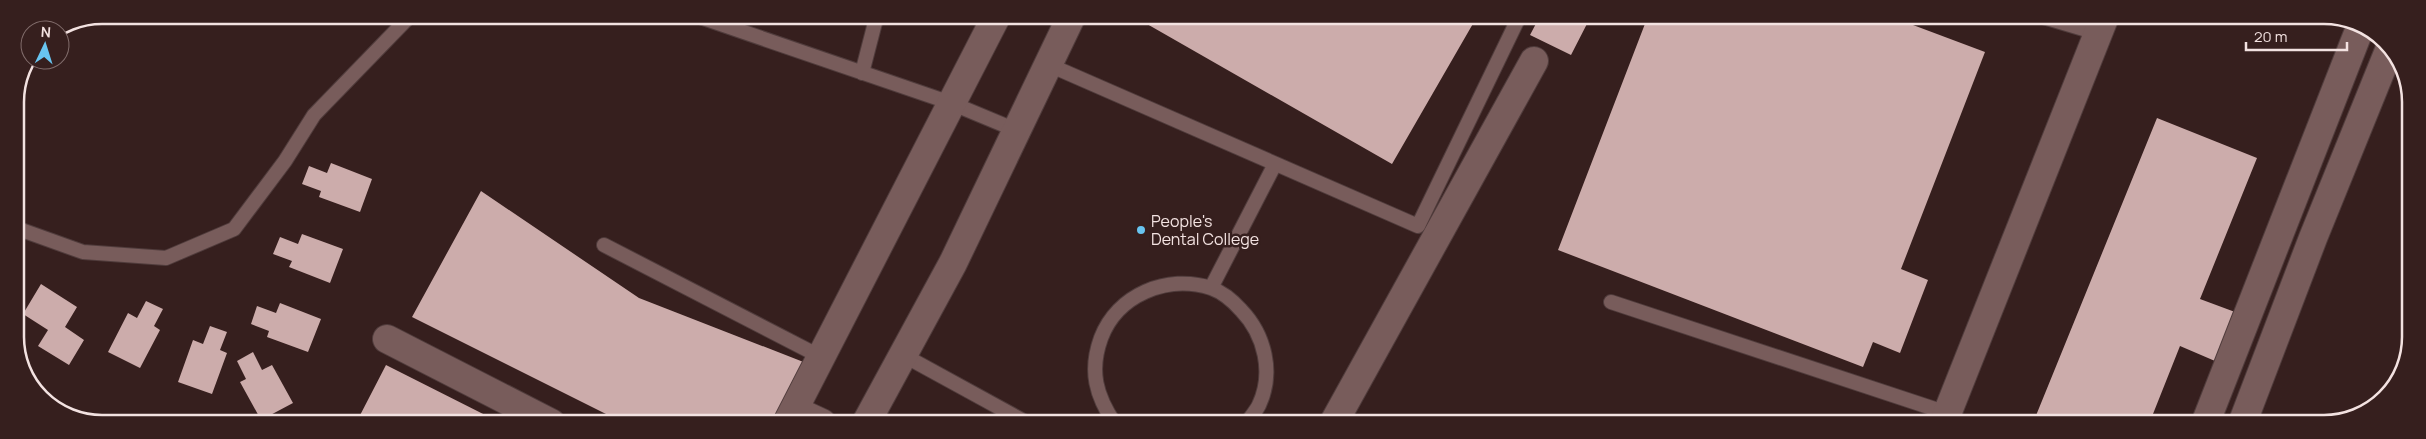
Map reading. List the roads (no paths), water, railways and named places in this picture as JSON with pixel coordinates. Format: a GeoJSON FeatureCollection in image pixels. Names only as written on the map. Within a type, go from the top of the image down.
{"type":"FeatureCollection","features":[{"type":"Feature","properties":{"kind":"street"},"geometry":{"type":"LineString","coordinates":[[792,415],[992,24]]}},
{"type":"Feature","properties":{"kind":"street"},"geometry":{"type":"LineString","coordinates":[[871,415],[953,263],[1067,24]]}},
{"type":"Feature","properties":{"kind":"street"},"geometry":{"type":"LineString","coordinates":[[1947,415],[2101,24]]}},
{"type":"Feature","properties":{"kind":"street"},"geometry":{"type":"LineString","coordinates":[[2209,415],[2359,32]]}},
{"type":"Feature","properties":{"kind":"street"},"geometry":{"type":"LineString","coordinates":[[2245,415],[2313,238],[2387,56]]}},
{"type":"Feature","properties":{"kind":"street"},"geometry":{"type":"LineString","coordinates":[[1338,415],[1534,61]]}},
{"type":"Feature","properties":{"kind":"street"},"geometry":{"type":"LineString","coordinates":[[387,339],[535,415]]}},
{"type":"Feature","properties":{"kind":"lane"},"geometry":{"type":"LineString","coordinates":[[24,231],[83,252],[166,258],[234,229],[285,161],[314,115],[402,24]]}},
{"type":"Feature","properties":{"kind":"lane"},"geometry":{"type":"LineString","coordinates":[[720,24],[951,104],[1016,130]]}},
{"type":"Feature","properties":{"kind":"lane"},"geometry":{"type":"LineString","coordinates":[[862,73],[875,24]]}},
{"type":"Feature","properties":{"kind":"lane"},"geometry":{"type":"LineString","coordinates":[[1047,64],[1418,226],[1516,24]]}},
{"type":"Feature","properties":{"kind":"lane"},"geometry":{"type":"LineString","coordinates":[[1211,288],[1274,164]]}},
{"type":"Feature","properties":{"kind":"lane"},"geometry":{"type":"LineString","coordinates":[[604,245],[821,358]]}},
{"type":"Feature","properties":{"kind":"lane"},"geometry":{"type":"LineString","coordinates":[[1109,415],[1102,405],[1095,379],[1096,352],[1106,326],[1123,305],[1148,289],[1177,283],[1211,288],[1232,300],[1252,321],[1264,348],[1266,377],[1259,405],[1252,415]]}},
{"type":"Feature","properties":{"kind":"lane"},"geometry":{"type":"LineString","coordinates":[[1611,302],[1934,415]]}},
{"type":"Feature","properties":{"kind":"lane"},"geometry":{"type":"LineString","coordinates":[[902,355],[1012,415]]}},
{"type":"Feature","properties":{"kind":"place","name":"People's Dental College"},"geometry":{"type":"Point","coordinates":[1141,230]}}]}
